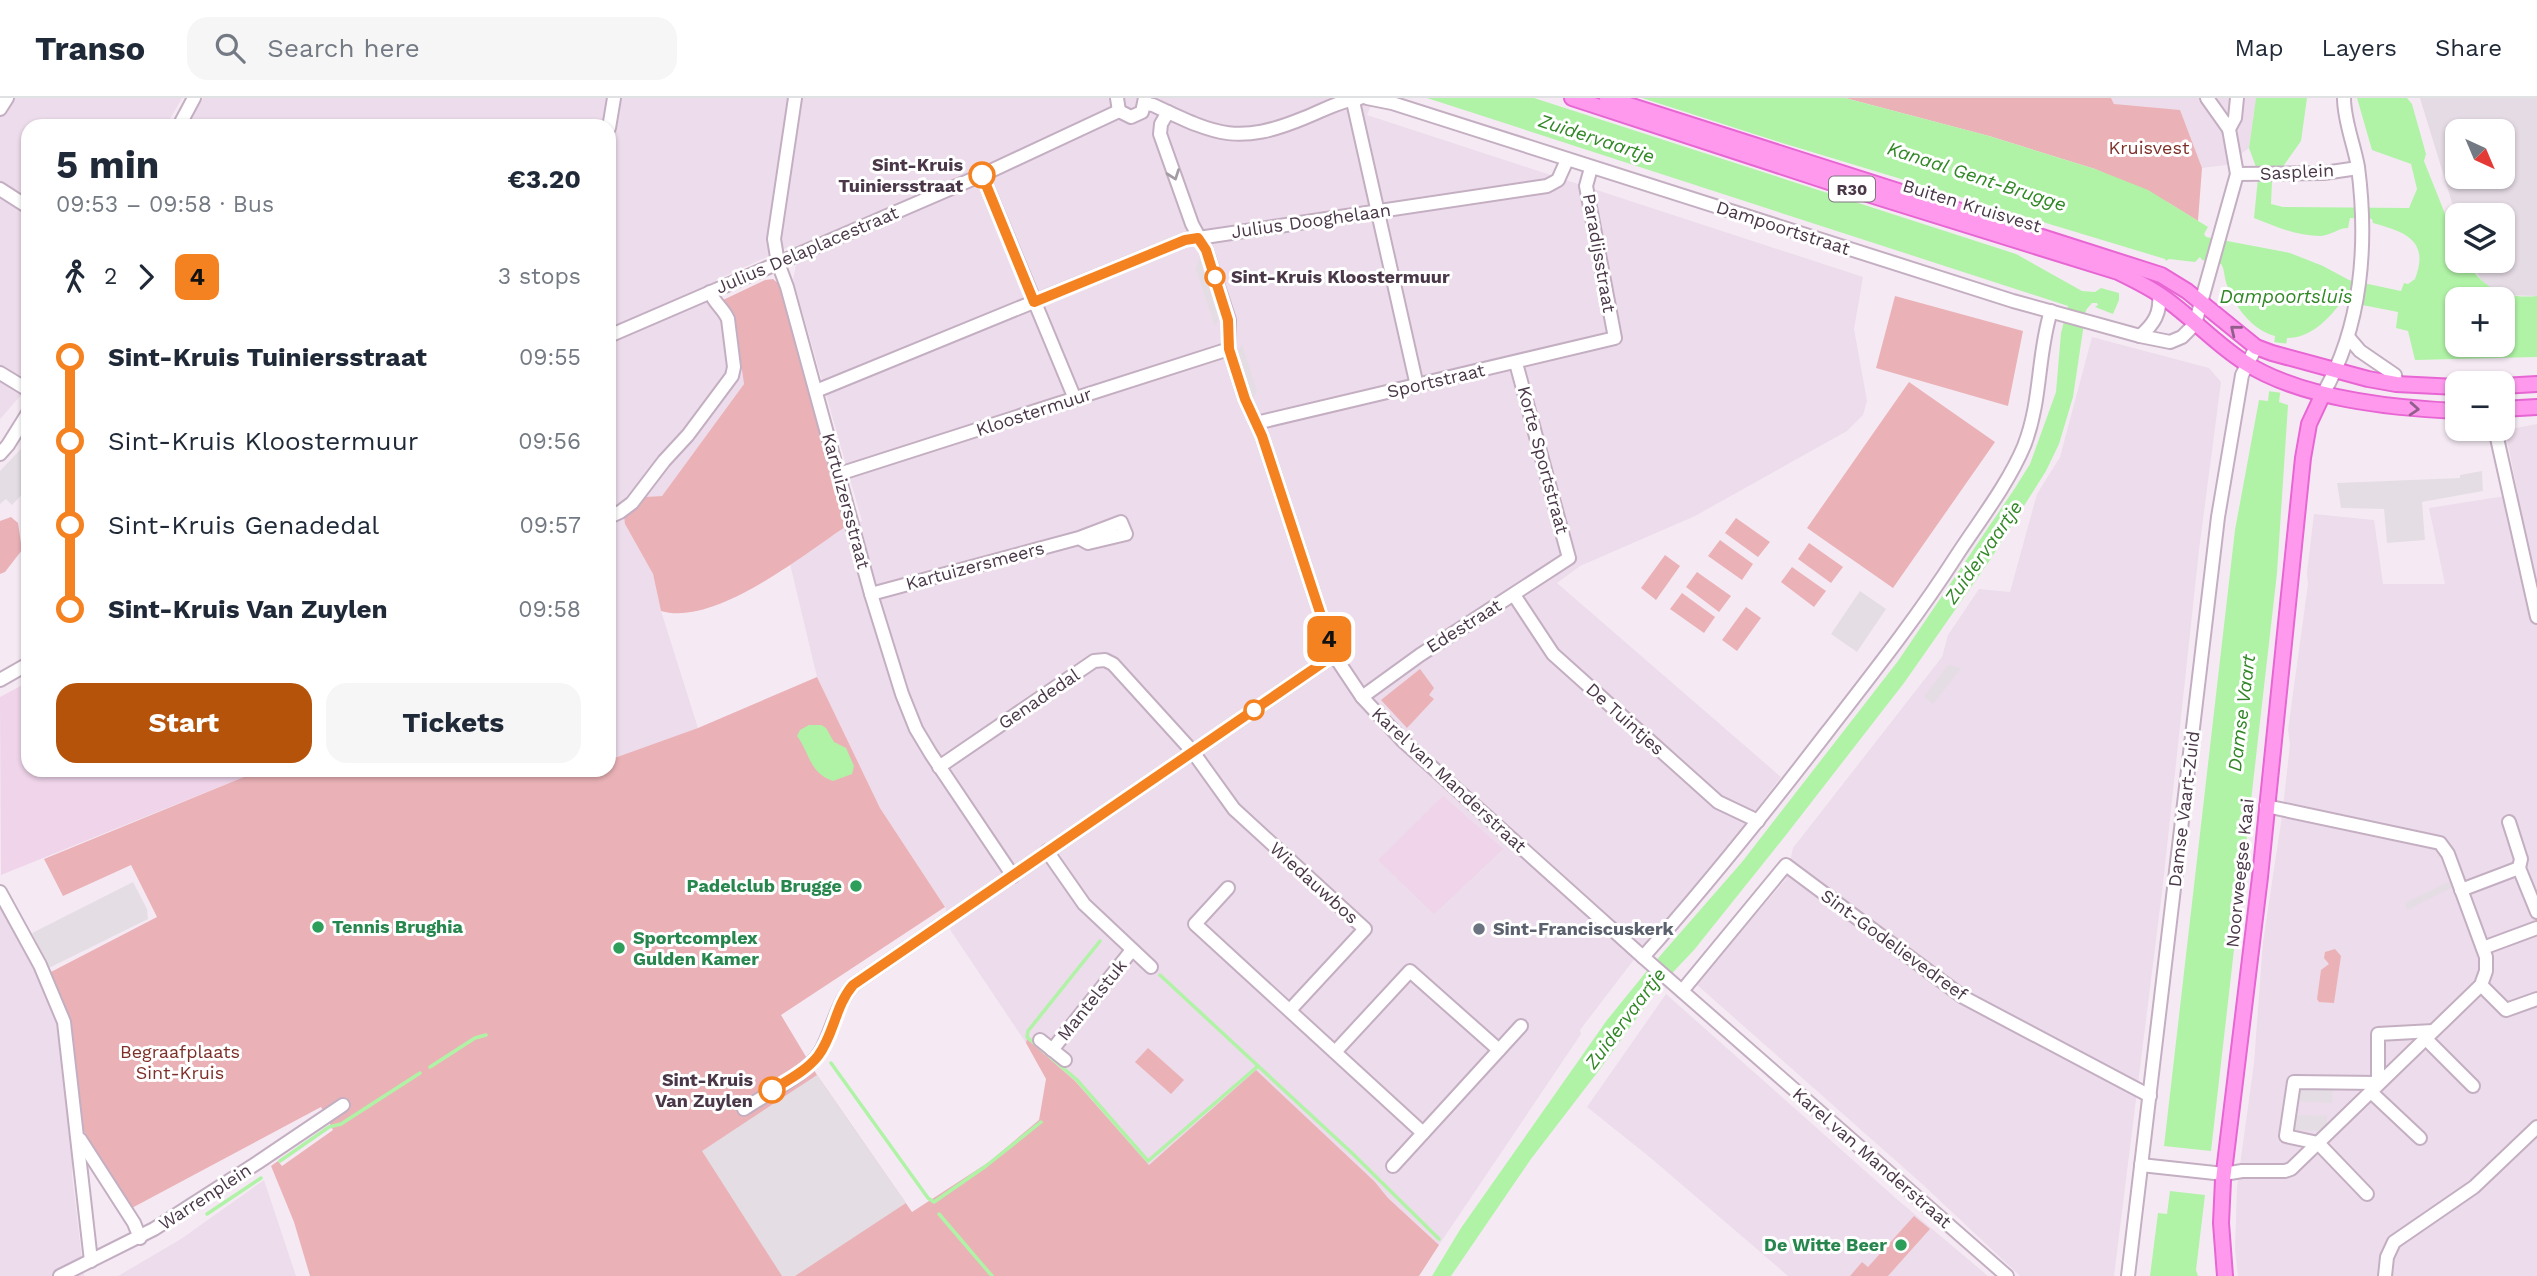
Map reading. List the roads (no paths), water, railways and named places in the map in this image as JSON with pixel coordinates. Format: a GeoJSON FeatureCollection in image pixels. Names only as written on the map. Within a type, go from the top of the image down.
{"type":"FeatureCollection","features":[{"type":"Feature","properties":{"kind":"main road","name":"Buiten Kruisvest"},"geometry":{"type":"LineString","coordinates":[[1572,98],[2118,272],[2159,294],[2246,364],[2323,394]]}},
{"type":"Feature","properties":{"kind":"main road","name":"Buiten Kruisvest"},"geometry":{"type":"LineString","coordinates":[[1607,98],[1836,173],[2134,264],[2161,275],[2202,303],[2256,347],[2335,372]]}},
{"type":"Feature","properties":{"kind":"main road","name":"R30"},"geometry":{"type":"LineString","coordinates":[[2335,372],[2396,384],[2445,386]]}},
{"type":"Feature","properties":{"kind":"main road"},"geometry":{"type":"LineString","coordinates":[[2515,385],[2537,384]]}},
{"type":"Feature","properties":{"kind":"main road","name":"R30"},"geometry":{"type":"LineString","coordinates":[[2323,394],[2384,406],[2445,410]]}},
{"type":"Feature","properties":{"kind":"main road","name":"Noorweegse Kaai"},"geometry":{"type":"LineString","coordinates":[[2225,1276],[2221,1223],[2224,1174],[2260,877],[2303,458],[2309,424],[2323,394]]}},
{"type":"Feature","properties":{"kind":"main road"},"geometry":{"type":"LineString","coordinates":[[2515,408],[2537,407]]}},
{"type":"Feature","properties":{"kind":"street"},"geometry":{"type":"LineString","coordinates":[[0,109],[7,98]]}},
{"type":"Feature","properties":{"kind":"street"},"geometry":{"type":"LineString","coordinates":[[182,119],[194,98]]}},
{"type":"Feature","properties":{"kind":"street","name":"Kartuizersstraat"},"geometry":{"type":"LineString","coordinates":[[795,98],[774,239],[778,263],[871,594],[902,694],[916,729],[939,767],[1013,876]]}},
{"type":"Feature","properties":{"kind":"street"},"geometry":{"type":"LineString","coordinates":[[2195,324],[2237,174],[2229,129],[2207,98]]}},
{"type":"Feature","properties":{"kind":"street"},"geometry":{"type":"LineString","coordinates":[[2229,129],[2235,118],[2237,98]]}},
{"type":"Feature","properties":{"kind":"street","name":"Sasplein"},"geometry":{"type":"LineString","coordinates":[[2323,394],[2335,372],[2348,337],[2362,261],[2358,168],[2344,98]]}},
{"type":"Feature","properties":{"kind":"street"},"geometry":{"type":"LineString","coordinates":[[610,119],[612,99]]}},
{"type":"Feature","properties":{"kind":"street"},"geometry":{"type":"LineString","coordinates":[[1355,99],[1354,106],[1417,386]]}},
{"type":"Feature","properties":{"kind":"street","name":"Dampoortstraat"},"geometry":{"type":"LineString","coordinates":[[1118,105],[1126,117],[1135,117],[1142,112],[1145,101],[1205,130],[1244,135],[1276,130],[1355,99],[1392,103],[2051,311],[2140,336],[2170,342],[2182,337],[2195,324]]}},
{"type":"Feature","properties":{"kind":"street","name":"Julius Delaplacestraat"},"geometry":{"type":"LineString","coordinates":[[616,333],[982,175],[1118,105]]}},
{"type":"Feature","properties":{"kind":"street","name":"Karel van Manderstraat"},"geometry":{"type":"LineString","coordinates":[[1168,112],[1161,124],[1160,134],[1198,238],[1206,250],[1228,320],[1229,349],[1245,399],[1256,423],[1334,655],[1362,697],[1403,741],[1643,957],[2007,1276]]}},
{"type":"Feature","properties":{"kind":"street","name":"Julius Dooghelaan"},"geometry":{"type":"LineString","coordinates":[[816,391],[1185,240],[1547,186],[1558,180],[1567,160]]}},
{"type":"Feature","properties":{"kind":"street","name":"Paradijsstraat"},"geometry":{"type":"LineString","coordinates":[[1591,167],[1586,186],[1615,338]]}},
{"type":"Feature","properties":{"kind":"street","name":"Sasplein"},"geometry":{"type":"LineString","coordinates":[[2237,174],[2324,173],[2358,168]]}},
{"type":"Feature","properties":{"kind":"street"},"geometry":{"type":"LineString","coordinates":[[982,175],[1075,399]]}},
{"type":"Feature","properties":{"kind":"street"},"geometry":{"type":"LineString","coordinates":[[0,190],[21,203]]}},
{"type":"Feature","properties":{"kind":"street"},"geometry":{"type":"LineString","coordinates":[[616,514],[632,503],[732,376],[734,367],[728,319],[725,312],[715,304],[710,292]]}},
{"type":"Feature","properties":{"kind":"street"},"geometry":{"type":"LineString","coordinates":[[2140,336],[2154,323],[2160,304],[2159,294]]}},
{"type":"Feature","properties":{"kind":"street"},"geometry":{"type":"LineString","coordinates":[[1643,957],[1706,886],[1908,628],[2013,467],[2032,423],[2051,311]]}},
{"type":"Feature","properties":{"kind":"street"},"geometry":{"type":"LineString","coordinates":[[2348,337],[2367,356],[2395,375],[2396,384]]}},
{"type":"Feature","properties":{"kind":"street","name":"Sportstraat"},"geometry":{"type":"LineString","coordinates":[[1256,423],[1615,338]]}},
{"type":"Feature","properties":{"kind":"street","name":"Damse Vaart-Zuid"},"geometry":{"type":"LineString","coordinates":[[2128,1276],[2218,517],[2232,422],[2246,364],[2256,347]]}},
{"type":"Feature","properties":{"kind":"street","name":"Kloostermuur"},"geometry":{"type":"LineString","coordinates":[[839,474],[1229,349]]}},
{"type":"Feature","properties":{"kind":"street","name":"Korte Sportstraat"},"geometry":{"type":"LineString","coordinates":[[1517,362],[1569,558]]}},
{"type":"Feature","properties":{"kind":"street"},"geometry":{"type":"LineString","coordinates":[[0,373],[21,386]]}},
{"type":"Feature","properties":{"kind":"street"},"geometry":{"type":"LineString","coordinates":[[0,438],[21,432]]}},
{"type":"Feature","properties":{"kind":"street"},"geometry":{"type":"LineString","coordinates":[[0,453],[21,434]]}},
{"type":"Feature","properties":{"kind":"street"},"geometry":{"type":"LineString","coordinates":[[2498,441],[2537,617]]}},
{"type":"Feature","properties":{"kind":"street","name":"Kartuizersmeers"},"geometry":{"type":"LineString","coordinates":[[871,594],[1079,538]]}},
{"type":"Feature","properties":{"kind":"street","name":"Edestraat"},"geometry":{"type":"LineString","coordinates":[[1362,697],[1420,655],[1569,558]]}},
{"type":"Feature","properties":{"kind":"street","name":"De Tuintjes"},"geometry":{"type":"LineString","coordinates":[[1514,595],[1553,654],[1718,802],[1758,821]]}},
{"type":"Feature","properties":{"kind":"street"},"geometry":{"type":"LineString","coordinates":[[744,1109],[817,1058],[841,1003],[853,985],[1334,655]]}},
{"type":"Feature","properties":{"kind":"street","name":"Genadedal"},"geometry":{"type":"LineString","coordinates":[[939,767],[1094,661],[1105,660],[1114,664],[1193,752]]}},
{"type":"Feature","properties":{"kind":"street"},"geometry":{"type":"LineString","coordinates":[[0,680],[21,668]]}},
{"type":"Feature","properties":{"kind":"street","name":"Wiedauwbos"},"geometry":{"type":"LineString","coordinates":[[1193,752],[1234,809],[1365,929],[1290,1010]]}},
{"type":"Feature","properties":{"kind":"street"},"geometry":{"type":"LineString","coordinates":[[2141,1165],[2224,1174],[2291,1169],[2481,985],[2487,963],[2483,948],[2448,854],[2440,843],[2266,806]]}},
{"type":"Feature","properties":{"kind":"street"},"geometry":{"type":"LineString","coordinates":[[2509,822],[2521,859],[2519,869],[2537,912]]}},
{"type":"Feature","properties":{"kind":"street","name":"Mantelstuk"},"geometry":{"type":"LineString","coordinates":[[1047,851],[1084,904],[1151,967]]}},
{"type":"Feature","properties":{"kind":"street","name":"Sint-Godelievedreef"},"geometry":{"type":"LineString","coordinates":[[1677,987],[1786,865],[1963,996],[2150,1096]]}},
{"type":"Feature","properties":{"kind":"street"},"geometry":{"type":"LineString","coordinates":[[2461,890],[2519,869]]}},
{"type":"Feature","properties":{"kind":"street"},"geometry":{"type":"LineString","coordinates":[[1228,888],[1195,924],[1423,1133]]}},
{"type":"Feature","properties":{"kind":"street"},"geometry":{"type":"LineString","coordinates":[[0,892],[40,965],[64,1022],[91,1261]]}},
{"type":"Feature","properties":{"kind":"street"},"geometry":{"type":"LineString","coordinates":[[2483,948],[2537,928]]}},
{"type":"Feature","properties":{"kind":"street","name":"Mantelstuk"},"geometry":{"type":"LineString","coordinates":[[1052,1049],[1132,950]]}},
{"type":"Feature","properties":{"kind":"street"},"geometry":{"type":"LineString","coordinates":[[1335,1052],[1410,971],[1499,1050]]}},
{"type":"Feature","properties":{"kind":"street"},"geometry":{"type":"LineString","coordinates":[[2481,985],[2505,1010],[2537,999]]}},
{"type":"Feature","properties":{"kind":"street"},"geometry":{"type":"LineString","coordinates":[[1393,1166],[1521,1027]]}},
{"type":"Feature","properties":{"kind":"street"},"geometry":{"type":"LineString","coordinates":[[2375,1088],[2378,1034],[2429,1034],[2473,1086]]}},
{"type":"Feature","properties":{"kind":"street","name":"Mantelstuk"},"geometry":{"type":"LineString","coordinates":[[1040,1040],[1065,1060]]}},
{"type":"Feature","properties":{"kind":"street"},"geometry":{"type":"LineString","coordinates":[[2367,1194],[2318,1143],[2286,1136],[2294,1082],[2375,1088],[2420,1138]]}},
{"type":"Feature","properties":{"kind":"street","name":"Warrenplein"},"geometry":{"type":"LineString","coordinates":[[60,1276],[140,1238],[343,1105]]}},
{"type":"Feature","properties":{"kind":"street"},"geometry":{"type":"LineString","coordinates":[[2385,1276],[2387,1257],[2395,1242],[2474,1187],[2537,1127]]}},
{"type":"Feature","properties":{"kind":"street"},"geometry":{"type":"LineString","coordinates":[[78,1136],[134,1223],[140,1238]]}},
{"type":"Feature","properties":{"kind":"water","name":"Zuidervaartje"},"geometry":{"type":"Polygon","coordinates":[[[1427,98],[1534,98],[2016,254],[2082,291],[2095,292],[2101,288],[2119,293],[2113,314],[2095,307],[2097,303],[2092,303],[2086,310],[2073,397],[2059,444],[2046,471],[1990,560],[1904,683],[1694,950],[1659,987],[1531,1159],[1451,1276],[1432,1276],[1461,1228],[1607,1020],[1742,862],[1898,661],[2015,488],[2030,464],[2056,392],[2061,333],[2068,306],[1427,98]]]}},
{"type":"Feature","properties":{"kind":"water"},"geometry":{"type":"Polygon","coordinates":[[[1642,98],[1845,98],[1989,136],[2095,169],[2148,190],[2208,227],[2204,234],[2206,237],[2290,253],[2349,280],[2401,291],[2404,283],[2408,284],[2415,279],[2419,266],[2417,247],[2404,234],[2373,223],[2372,219],[2350,218],[2348,228],[2312,236],[2295,233],[2254,218],[2259,168],[2256,167],[2249,148],[2256,98],[2307,98],[2301,141],[2272,182],[2271,204],[2283,207],[2409,208],[2417,189],[2411,164],[2372,150],[2357,98],[2407,98],[2412,104],[2426,154],[2424,161],[2445,214],[2445,273],[2475,273],[2491,287],[2445,287],[2445,357],[2515,357],[2515,296],[2537,296],[2537,357],[2415,360],[2408,331],[2396,328],[2398,312],[2342,301],[2325,321],[2312,331],[2287,338],[2279,402],[2288,405],[2277,573],[2211,1151],[2164,1146],[2235,530],[2259,400],[2268,401],[2275,336],[2259,329],[2240,309],[2227,285],[2221,264],[2202,260],[2200,257],[2195,262],[2165,259],[1642,98]]]}},
{"type":"Feature","properties":{"kind":"water"},"geometry":{"type":"Polygon","coordinates":[[[809,725],[826,728],[834,742],[846,748],[854,766],[852,774],[833,781],[814,768],[797,736],[800,730],[809,725]]]}},
{"type":"Feature","properties":{"kind":"water"},"geometry":{"type":"Polygon","coordinates":[[[2170,1191],[2205,1195],[2196,1270],[2198,1276],[2150,1276],[2158,1213],[2167,1214],[2170,1191]]]}},
{"type":"Feature","properties":{"kind":"waterway"},"geometry":{"type":"LineString","coordinates":[[1100,941],[1028,1031],[1027,1037],[1077,1080],[1148,1161],[1258,1066]]}},
{"type":"Feature","properties":{"kind":"waterway"},"geometry":{"type":"LineString","coordinates":[[1160,975],[1353,1154],[1439,1239]]}},
{"type":"Feature","properties":{"kind":"waterway"},"geometry":{"type":"LineString","coordinates":[[430,1067],[475,1038],[486,1035]]}},
{"type":"Feature","properties":{"kind":"waterway"},"geometry":{"type":"LineString","coordinates":[[831,1063],[928,1198],[934,1202],[986,1166],[1041,1122]]}},
{"type":"Feature","properties":{"kind":"waterway"},"geometry":{"type":"LineString","coordinates":[[280,1161],[329,1127],[341,1124],[420,1073]]}},
{"type":"Feature","properties":{"kind":"waterway"},"geometry":{"type":"LineString","coordinates":[[207,1214],[261,1178]]}},
{"type":"Feature","properties":{"kind":"waterway"},"geometry":{"type":"LineString","coordinates":[[939,1214],[992,1276]]}},
{"type":"Feature","properties":{"kind":"place","name":"Sint-Kruis Tuiniersstraat"},"geometry":{"type":"Point","coordinates":[982,175]}},
{"type":"Feature","properties":{"kind":"place","name":"Sint-Kruis Kloostermuur"},"geometry":{"type":"Point","coordinates":[1215,277]}},
{"type":"Feature","properties":{"kind":"place","name":"Padelclub Brugge"},"geometry":{"type":"Point","coordinates":[856,886]}},
{"type":"Feature","properties":{"kind":"place","name":"Tennis Brughia"},"geometry":{"type":"Point","coordinates":[318,927]}},
{"type":"Feature","properties":{"kind":"place","name":"Sint-Franciscuskerk"},"geometry":{"type":"Point","coordinates":[1479,929]}},
{"type":"Feature","properties":{"kind":"place","name":"Sportcomplex Gulden Kamer"},"geometry":{"type":"Point","coordinates":[619,948]}},
{"type":"Feature","properties":{"kind":"place","name":"Sint-Kruis Van Zuylen"},"geometry":{"type":"Point","coordinates":[772,1090]}},
{"type":"Feature","properties":{"kind":"place","name":"De Witte Beer"},"geometry":{"type":"Point","coordinates":[1901,1245]}},
{"type":"Feature","properties":{"kind":"park label","name":"Kruisvest"},"geometry":{"type":"Point","coordinates":[2149,148]}},
{"type":"Feature","properties":{"kind":"park label","name":"Begraafplaats Sint-Kruis"},"geometry":{"type":"Point","coordinates":[180,1062]}},
{"type":"Feature","properties":{"kind":"water label","name":"Kanaal Gent-Brugge"},"geometry":{"type":"Point","coordinates":[1977,176]}},
{"type":"Feature","properties":{"kind":"water label","name":"Dampoortsluis"},"geometry":{"type":"Point","coordinates":[2286,296]}},
{"type":"Feature","properties":{"kind":"water label","name":"Damse Vaart"},"geometry":{"type":"Point","coordinates":[2241,713]}}]}
